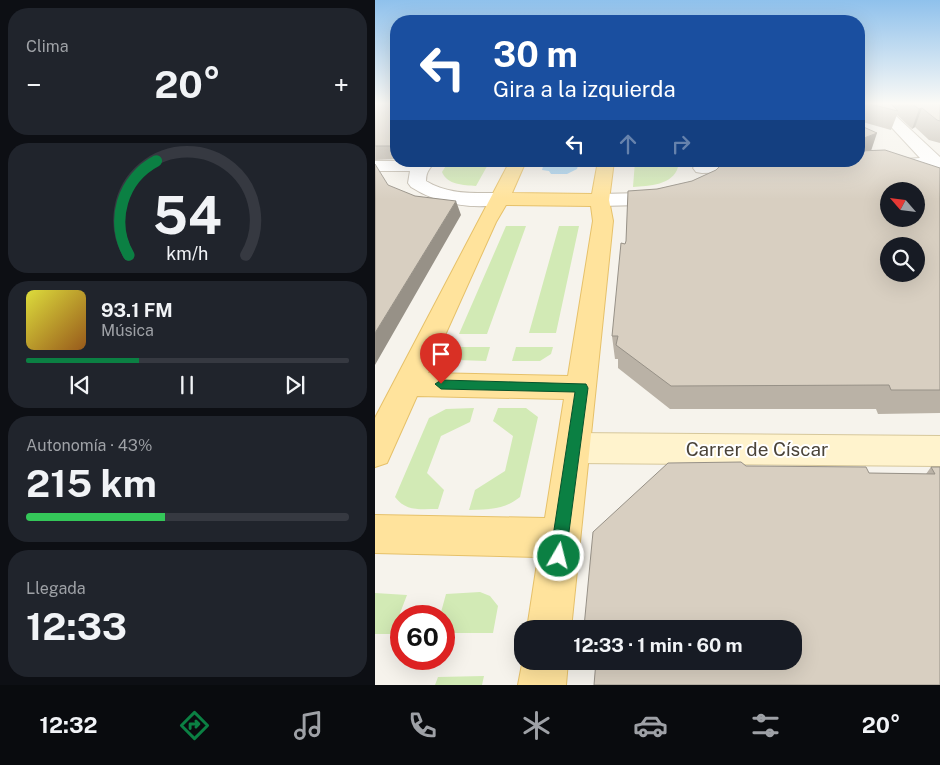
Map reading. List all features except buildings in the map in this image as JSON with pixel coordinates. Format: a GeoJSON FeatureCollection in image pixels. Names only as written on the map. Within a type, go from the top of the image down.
{"type":"FeatureCollection","features":[{"type":"Feature","properties":{"kind":"main road"},"geometry":{"type":"LineString","coordinates":[[376,447],[486,222],[500,199],[515,167]]}},
{"type":"Feature","properties":{"kind":"main road"},"geometry":{"type":"LineString","coordinates":[[550,620],[575,448],[603,221],[600,200],[605,167]]}},
{"type":"Feature","properties":{"kind":"main road"},"geometry":{"type":"LineString","coordinates":[[500,199],[600,200]]}},
{"type":"Feature","properties":{"kind":"main road"},"geometry":{"type":"LineString","coordinates":[[408,384],[582,388]]}},
{"type":"Feature","properties":{"kind":"main road"},"geometry":{"type":"LineString","coordinates":[[375,534],[561,538]]}},
{"type":"Feature","properties":{"kind":"main road"},"geometry":{"type":"LineString","coordinates":[[542,685],[544,670]]}},
{"type":"Feature","properties":{"kind":"street"},"geometry":{"type":"LineString","coordinates":[[907,135],[937,164]]}},
{"type":"Feature","properties":{"kind":"street"},"geometry":{"type":"LineString","coordinates":[[868,165],[937,164]]}},
{"type":"Feature","properties":{"kind":"street"},"geometry":{"type":"LineString","coordinates":[[375,166],[390,165]]}},
{"type":"Feature","properties":{"kind":"street"},"geometry":{"type":"LineString","coordinates":[[422,167],[417,175],[417,183],[437,194],[453,197],[500,199]]}},
{"type":"Feature","properties":{"kind":"street"},"geometry":{"type":"LineString","coordinates":[[600,200],[656,197],[686,186],[699,177],[701,167]]}},
{"type":"Feature","properties":{"kind":"street","name":"Carrer de Císcar"},"geometry":{"type":"LineString","coordinates":[[575,448],[940,451]]}},
{"type":"Feature","properties":{"kind":"green space"},"geometry":{"type":"Polygon","coordinates":[[[445,167],[487,167],[476,186],[452,182],[442,172],[445,167]]]}},
{"type":"Feature","properties":{"kind":"green space"},"geometry":{"type":"Polygon","coordinates":[[[635,167],[678,167],[671,178],[666,181],[653,185],[633,187],[635,167]]]}},
{"type":"Feature","properties":{"kind":"green space"},"geometry":{"type":"Polygon","coordinates":[[[506,226],[526,226],[487,334],[459,334],[506,226]]]}},
{"type":"Feature","properties":{"kind":"green space"},"geometry":{"type":"Polygon","coordinates":[[[559,226],[579,226],[556,333],[529,333],[559,226]]]}},
{"type":"Feature","properties":{"kind":"green space"},"geometry":{"type":"Polygon","coordinates":[[[454,347],[490,347],[486,361],[457,360],[451,354],[454,347]]]}},
{"type":"Feature","properties":{"kind":"green space"},"geometry":{"type":"Polygon","coordinates":[[[516,347],[553,347],[551,354],[540,361],[512,361],[516,347]]]}},
{"type":"Feature","properties":{"kind":"green space"},"geometry":{"type":"Polygon","coordinates":[[[474,408],[470,422],[441,436],[427,473],[444,490],[438,509],[414,509],[399,502],[395,497],[429,418],[446,409],[474,408]]]}},
{"type":"Feature","properties":{"kind":"green space"},"geometry":{"type":"Polygon","coordinates":[[[498,408],[526,408],[538,417],[520,497],[502,507],[469,510],[475,490],[505,471],[513,436],[493,421],[498,408]]]}},
{"type":"Feature","properties":{"kind":"green space"},"geometry":{"type":"Polygon","coordinates":[[[480,592],[490,596],[498,606],[493,633],[455,633],[455,605],[443,605],[446,594],[480,592]]]}},
{"type":"Feature","properties":{"kind":"green space"},"geometry":{"type":"Polygon","coordinates":[[[375,593],[407,595],[403,605],[390,605],[390,634],[375,634],[375,593]]]}},
{"type":"Feature","properties":{"kind":"green space"},"geometry":{"type":"Polygon","coordinates":[[[484,676],[482,685],[435,685],[438,677],[484,676]]]}},
{"type":"Feature","properties":{"kind":"water"},"geometry":{"type":"Polygon","coordinates":[[[543,167],[578,167],[567,174],[551,174],[549,171],[542,170],[543,167]]]}},
{"type":"Feature","properties":{"kind":"route"},"geometry":{"type":"LineString","coordinates":[[441,384],[582,388],[559,556]]}}]}
